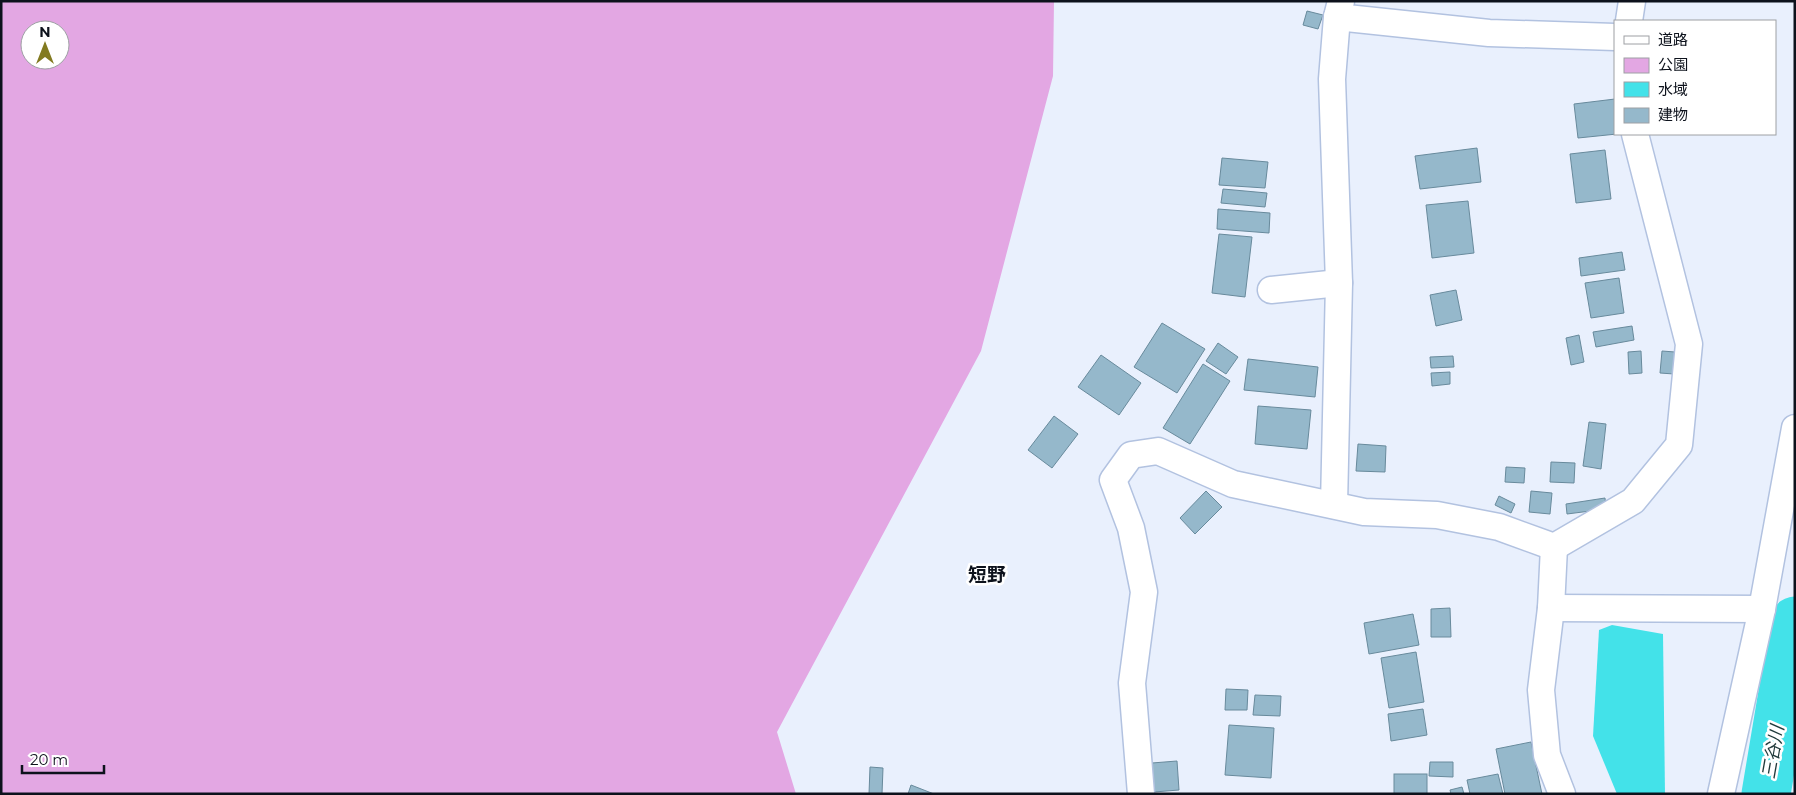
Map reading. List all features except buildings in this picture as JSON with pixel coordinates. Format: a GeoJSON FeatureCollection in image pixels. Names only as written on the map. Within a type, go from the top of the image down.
{"type":"FeatureCollection","features":[{"type":"Feature","properties":{"kind":"street"},"geometry":{"type":"LineString","coordinates":[[1629,20],[1632,1]]}},
{"type":"Feature","properties":{"kind":"street"},"geometry":{"type":"LineString","coordinates":[[1334,505],[1339,283],[1332,79],[1339,9],[1489,33],[1614,37]]}},
{"type":"Feature","properties":{"kind":"street"},"geometry":{"type":"LineString","coordinates":[[1554,547],[1633,501],[1679,445],[1689,344],[1635,135]]}},
{"type":"Feature","properties":{"kind":"street"},"geometry":{"type":"LineString","coordinates":[[1271,290],[1339,283]]}},
{"type":"Feature","properties":{"kind":"street"},"geometry":{"type":"LineString","coordinates":[[1722,794],[1762,609],[1795,428]]}},
{"type":"Feature","properties":{"kind":"street"},"geometry":{"type":"LineString","coordinates":[[1141,794],[1132,683],[1144,592],[1131,528],[1113,480],[1131,455],[1158,451],[1233,484],[1364,512],[1437,515],[1499,527],[1554,547]]}},
{"type":"Feature","properties":{"kind":"street"},"geometry":{"type":"LineString","coordinates":[[1554,547],[1551,608],[1541,690],[1547,755],[1562,794]]}},
{"type":"Feature","properties":{"kind":"street"},"geometry":{"type":"LineString","coordinates":[[1551,608],[1762,609]]}},
{"type":"Feature","properties":{"kind":"green space"},"geometry":{"type":"Polygon","coordinates":[[[1,1],[1054,1],[1053,76],[981,351],[777,732],[796,794],[1,794],[1,1]]]}},
{"type":"Feature","properties":{"kind":"water"},"geometry":{"type":"Polygon","coordinates":[[[1612,625],[1663,634],[1665,794],[1617,794],[1593,736],[1599,630],[1612,625]]]}},
{"type":"Feature","properties":{"kind":"waterway","name":"三谷川"},"geometry":{"type":"LineString","coordinates":[[1766,794],[1795,621]]}},
{"type":"Feature","properties":{"kind":"district","name":"短野"},"geometry":{"type":"Point","coordinates":[987,574]}}]}
